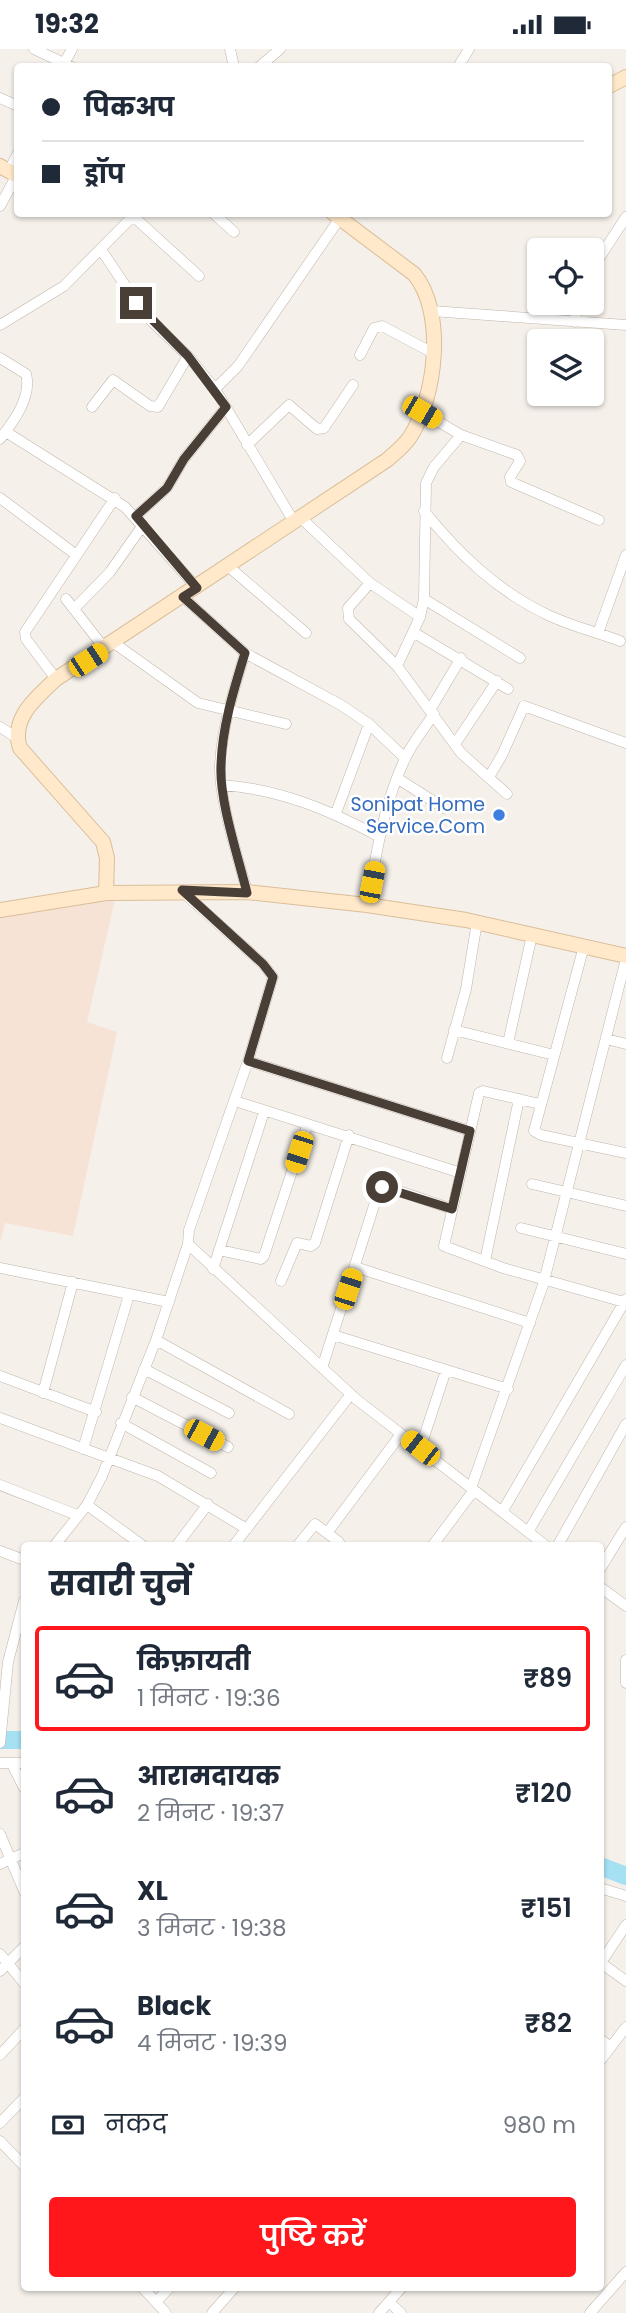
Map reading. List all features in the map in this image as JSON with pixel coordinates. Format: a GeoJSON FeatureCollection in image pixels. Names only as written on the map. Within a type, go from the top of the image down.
{"type":"FeatureCollection","features":[{"type":"Feature","properties":{"kind":"street"},"geometry":{"type":"LineString","coordinates":[[34,49],[62,63]]}},
{"type":"Feature","properties":{"kind":"street"},"geometry":{"type":"LineString","coordinates":[[264,63],[280,49]]}},
{"type":"Feature","properties":{"kind":"street"},"geometry":{"type":"LineString","coordinates":[[0,206],[11,172]]}},
{"type":"Feature","properties":{"kind":"street"},"geometry":{"type":"LineString","coordinates":[[0,325],[64,286],[133,217]]}},
{"type":"Feature","properties":{"kind":"street"},"geometry":{"type":"LineString","coordinates":[[137,217],[199,276]]}},
{"type":"Feature","properties":{"kind":"street"},"geometry":{"type":"LineString","coordinates":[[217,217],[234,232]]}},
{"type":"Feature","properties":{"kind":"street"},"geometry":{"type":"LineString","coordinates":[[215,389],[238,366],[340,217]]}},
{"type":"Feature","properties":{"kind":"street"},"geometry":{"type":"LineString","coordinates":[[17,738],[27,709],[57,679],[298,520],[399,450],[409,439],[422,412],[433,353],[432,311],[424,286],[414,274],[343,217]]}},
{"type":"Feature","properties":{"kind":"street"},"geometry":{"type":"LineString","coordinates":[[604,251],[626,217]]}},
{"type":"Feature","properties":{"kind":"street"},"geometry":{"type":"LineString","coordinates":[[102,251],[145,315],[188,356],[215,389],[247,445],[298,520],[370,583],[420,617]]}},
{"type":"Feature","properties":{"kind":"street"},"geometry":{"type":"LineString","coordinates":[[432,311],[626,325]]}},
{"type":"Feature","properties":{"kind":"street"},"geometry":{"type":"LineString","coordinates":[[575,321],[576,315]]}},
{"type":"Feature","properties":{"kind":"street"},"geometry":{"type":"LineString","coordinates":[[360,355],[374,328],[382,325],[433,353]]}},
{"type":"Feature","properties":{"kind":"street"},"geometry":{"type":"LineString","coordinates":[[92,408],[113,380],[150,406],[158,407],[188,356]]}},
{"type":"Feature","properties":{"kind":"street"},"geometry":{"type":"LineString","coordinates":[[0,358],[24,371],[28,383],[24,401],[3,436],[115,498],[140,520],[197,588]]}},
{"type":"Feature","properties":{"kind":"street"},"geometry":{"type":"LineString","coordinates":[[247,445],[289,405],[317,429],[324,428],[353,385]]}},
{"type":"Feature","properties":{"kind":"street"},"geometry":{"type":"LineString","coordinates":[[74,609],[110,572],[140,520],[167,488],[184,459],[226,407]]}},
{"type":"Feature","properties":{"kind":"street"},"geometry":{"type":"LineString","coordinates":[[422,412],[461,435],[519,457],[510,477],[511,482],[599,520]]}},
{"type":"Feature","properties":{"kind":"street"},"geometry":{"type":"LineString","coordinates":[[397,666],[420,617],[425,599],[424,511],[429,474],[461,435]]}},
{"type":"Feature","properties":{"kind":"street"},"geometry":{"type":"LineString","coordinates":[[0,498],[75,554]]}},
{"type":"Feature","properties":{"kind":"street"},"geometry":{"type":"LineString","coordinates":[[57,679],[29,643],[24,632],[115,498]]}},
{"type":"Feature","properties":{"kind":"street"},"geometry":{"type":"LineString","coordinates":[[424,511],[453,547],[480,572],[546,614],[620,641]]}},
{"type":"Feature","properties":{"kind":"street"},"geometry":{"type":"LineString","coordinates":[[598,633],[626,555]]}},
{"type":"Feature","properties":{"kind":"street"},"geometry":{"type":"LineString","coordinates":[[229,567],[306,633]]}},
{"type":"Feature","properties":{"kind":"street"},"geometry":{"type":"LineString","coordinates":[[370,583],[348,608],[348,615],[397,666],[455,744],[507,794]]}},
{"type":"Feature","properties":{"kind":"street"},"geometry":{"type":"LineString","coordinates":[[183,597],[245,653],[314,688],[369,724],[405,758]]}},
{"type":"Feature","properties":{"kind":"street"},"geometry":{"type":"LineString","coordinates":[[66,599],[109,646],[187,698],[286,725]]}},
{"type":"Feature","properties":{"kind":"street"},"geometry":{"type":"LineString","coordinates":[[425,599],[520,658]]}},
{"type":"Feature","properties":{"kind":"street"},"geometry":{"type":"LineString","coordinates":[[413,632],[461,658],[508,689]]}},
{"type":"Feature","properties":{"kind":"street"},"geometry":{"type":"LineString","coordinates":[[245,653],[228,711],[220,764],[222,785],[247,893]]}},
{"type":"Feature","properties":{"kind":"street"},"geometry":{"type":"LineString","coordinates":[[367,905],[380,837],[397,778],[405,758],[461,658]]}},
{"type":"Feature","properties":{"kind":"street"},"geometry":{"type":"LineString","coordinates":[[455,744],[497,681]]}},
{"type":"Feature","properties":{"kind":"street"},"geometry":{"type":"LineString","coordinates":[[489,777],[524,706],[626,743]]}},
{"type":"Feature","properties":{"kind":"street"},"geometry":{"type":"LineString","coordinates":[[336,813],[369,724]]}},
{"type":"Feature","properties":{"kind":"street"},"geometry":{"type":"LineString","coordinates":[[0,727],[17,738],[27,758],[103,842],[107,858],[106,893]]}},
{"type":"Feature","properties":{"kind":"street"},"geometry":{"type":"LineString","coordinates":[[397,778],[444,808]]}},
{"type":"Feature","properties":{"kind":"street"},"geometry":{"type":"LineString","coordinates":[[222,785],[256,787],[336,813],[380,837]]}},
{"type":"Feature","properties":{"kind":"street"},"geometry":{"type":"LineString","coordinates":[[57,1542],[87,1505],[109,1458],[156,1340],[188,1244],[189,1230],[235,1101],[273,977],[263,964],[182,890]]}},
{"type":"Feature","properties":{"kind":"street"},"geometry":{"type":"LineString","coordinates":[[0,910],[106,893],[182,890],[247,893],[367,905],[477,922],[626,958],[544,1279],[530,1323],[472,1489],[435,1542]]}},
{"type":"Feature","properties":{"kind":"street"},"geometry":{"type":"LineString","coordinates":[[447,1059],[466,989],[477,922]]}},
{"type":"Feature","properties":{"kind":"street"},"geometry":{"type":"LineString","coordinates":[[508,1043],[532,935]]}},
{"type":"Feature","properties":{"kind":"street"},"geometry":{"type":"LineString","coordinates":[[584,946],[540,1104],[535,1133],[626,1153]]}},
{"type":"Feature","properties":{"kind":"street"},"geometry":{"type":"LineString","coordinates":[[454,1030],[554,1055]]}},
{"type":"Feature","properties":{"kind":"street"},"geometry":{"type":"LineString","coordinates":[[606,1039],[626,1044]]}},
{"type":"Feature","properties":{"kind":"street"},"geometry":{"type":"LineString","coordinates":[[248,1061],[470,1131]]}},
{"type":"Feature","properties":{"kind":"street"},"geometry":{"type":"LineString","coordinates":[[502,1512],[625,1300],[544,1279],[444,1246],[480,1091],[540,1104]]}},
{"type":"Feature","properties":{"kind":"street"},"geometry":{"type":"LineString","coordinates":[[485,1261],[519,1099]]}},
{"type":"Feature","properties":{"kind":"street"},"geometry":{"type":"LineString","coordinates":[[235,1101],[307,1126],[349,1135],[461,1173]]}},
{"type":"Feature","properties":{"kind":"street"},"geometry":{"type":"LineString","coordinates":[[213,1269],[264,1112]]}},
{"type":"Feature","properties":{"kind":"street"},"geometry":{"type":"LineString","coordinates":[[219,1250],[258,1259],[264,1256],[307,1126]]}},
{"type":"Feature","properties":{"kind":"street"},"geometry":{"type":"LineString","coordinates":[[281,1281],[297,1243],[311,1246],[315,1243],[349,1135]]}},
{"type":"Feature","properties":{"kind":"street"},"geometry":{"type":"LineString","coordinates":[[531,1184],[626,1206]]}},
{"type":"Feature","properties":{"kind":"street"},"geometry":{"type":"LineString","coordinates":[[322,1368],[382,1187],[452,1209]]}},
{"type":"Feature","properties":{"kind":"street"},"geometry":{"type":"LineString","coordinates":[[522,1228],[626,1254]]}},
{"type":"Feature","properties":{"kind":"street"},"geometry":{"type":"LineString","coordinates":[[188,1244],[351,1394],[541,1542]]}},
{"type":"Feature","properties":{"kind":"street"},"geometry":{"type":"LineString","coordinates":[[355,1266],[530,1323]]}},
{"type":"Feature","properties":{"kind":"street"},"geometry":{"type":"LineString","coordinates":[[0,1268],[169,1302]]}},
{"type":"Feature","properties":{"kind":"street"},"geometry":{"type":"LineString","coordinates":[[43,1393],[73,1282]]}},
{"type":"Feature","properties":{"kind":"street"},"geometry":{"type":"LineString","coordinates":[[83,1449],[129,1295]]}},
{"type":"Feature","properties":{"kind":"street"},"geometry":{"type":"LineString","coordinates":[[333,1335],[508,1389]]}},
{"type":"Feature","properties":{"kind":"street"},"geometry":{"type":"LineString","coordinates":[[156,1340],[289,1414]]}},
{"type":"Feature","properties":{"kind":"street"},"geometry":{"type":"LineString","coordinates":[[528,1532],[626,1365]]}},
{"type":"Feature","properties":{"kind":"street"},"geometry":{"type":"LineString","coordinates":[[144,1369],[229,1413]]}},
{"type":"Feature","properties":{"kind":"street"},"geometry":{"type":"LineString","coordinates":[[420,1448],[446,1370]]}},
{"type":"Feature","properties":{"kind":"street"},"geometry":{"type":"LineString","coordinates":[[0,1376],[96,1412]]}},
{"type":"Feature","properties":{"kind":"street"},"geometry":{"type":"LineString","coordinates":[[236,1542],[351,1394]]}},
{"type":"Feature","properties":{"kind":"street"},"geometry":{"type":"LineString","coordinates":[[132,1397],[228,1447]]}},
{"type":"Feature","properties":{"kind":"street"},"geometry":{"type":"LineString","coordinates":[[0,1418],[158,1476],[247,1529]]}},
{"type":"Feature","properties":{"kind":"street"},"geometry":{"type":"LineString","coordinates":[[121,1423],[211,1472]]}},
{"type":"Feature","properties":{"kind":"street"},"geometry":{"type":"LineString","coordinates":[[560,1542],[626,1424]]}},
{"type":"Feature","properties":{"kind":"street"},"geometry":{"type":"LineString","coordinates":[[327,1533],[401,1434]]}},
{"type":"Feature","properties":{"kind":"street"},"geometry":{"type":"LineString","coordinates":[[0,1485],[77,1515]]}},
{"type":"Feature","properties":{"kind":"street"},"geometry":{"type":"LineString","coordinates":[[179,1542],[208,1504]]}},
{"type":"Feature","properties":{"kind":"street"},"geometry":{"type":"LineString","coordinates":[[87,1505],[130,1542]]}},
{"type":"Feature","properties":{"kind":"street"},"geometry":{"type":"LineString","coordinates":[[300,1542],[314,1524],[339,1542]]}},
{"type":"Feature","properties":{"kind":"street"},"geometry":{"type":"LineString","coordinates":[[604,1563],[626,1527]]}},
{"type":"Feature","properties":{"kind":"street"},"geometry":{"type":"LineString","coordinates":[[0,1551],[21,1559]]}},
{"type":"Feature","properties":{"kind":"street"},"geometry":{"type":"LineString","coordinates":[[604,1590],[626,1606]]}},
{"type":"Feature","properties":{"kind":"street"},"geometry":{"type":"LineString","coordinates":[[1,1738],[8,1662],[21,1612]]}},
{"type":"Feature","properties":{"kind":"street"},"geometry":{"type":"LineString","coordinates":[[626,1660],[626,1683]]}},
{"type":"Feature","properties":{"kind":"street"},"geometry":{"type":"LineString","coordinates":[[0,1763],[21,1763]]}},
{"type":"Feature","properties":{"kind":"street"},"geometry":{"type":"LineString","coordinates":[[12,1764],[21,1782]]}},
{"type":"Feature","properties":{"kind":"street"},"geometry":{"type":"LineString","coordinates":[[0,1835],[5,1862],[21,1886]]}},
{"type":"Feature","properties":{"kind":"street"},"geometry":{"type":"LineString","coordinates":[[5,1862],[21,1854]]}},
{"type":"Feature","properties":{"kind":"street"},"geometry":{"type":"LineString","coordinates":[[604,1889],[626,1896]]}},
{"type":"Feature","properties":{"kind":"street"},"geometry":{"type":"LineString","coordinates":[[604,1959],[626,1925]]}},
{"type":"Feature","properties":{"kind":"street"},"geometry":{"type":"LineString","coordinates":[[4,1968],[21,1950]]}},
{"type":"Feature","properties":{"kind":"street"},"geometry":{"type":"LineString","coordinates":[[0,1954],[4,1968],[21,1981]]}},
{"type":"Feature","properties":{"kind":"street"},"geometry":{"type":"LineString","coordinates":[[604,1966],[626,1982]]}},
{"type":"Feature","properties":{"kind":"street"},"geometry":{"type":"LineString","coordinates":[[604,2056],[626,2027]]}},
{"type":"Feature","properties":{"kind":"street"},"geometry":{"type":"LineString","coordinates":[[0,2055],[21,2032]]}},
{"type":"Feature","properties":{"kind":"street"},"geometry":{"type":"LineString","coordinates":[[604,2042],[611,2047]]}},
{"type":"Feature","properties":{"kind":"street"},"geometry":{"type":"LineString","coordinates":[[2,2118],[21,2101]]}},
{"type":"Feature","properties":{"kind":"street"},"geometry":{"type":"LineString","coordinates":[[0,2141],[21,2163]]}},
{"type":"Feature","properties":{"kind":"street"},"geometry":{"type":"LineString","coordinates":[[590,2313],[626,2272]]}},
{"type":"Feature","properties":{"kind":"street"},"geometry":{"type":"LineString","coordinates":[[146,2291],[166,2313]]}},
{"type":"Feature","properties":{"kind":"street"},"geometry":{"type":"LineString","coordinates":[[156,2302],[166,2291]]}},
{"type":"Feature","properties":{"kind":"street"},"geometry":{"type":"LineString","coordinates":[[212,2313],[231,2291]]}},
{"type":"Feature","properties":{"kind":"street"},"geometry":{"type":"LineString","coordinates":[[379,2313],[399,2291]]}},
{"type":"Feature","properties":{"kind":"street"},"geometry":{"type":"LineString","coordinates":[[389,2302],[401,2313]]}},
{"type":"Feature","properties":{"kind":"shaded area"},"geometry":{"type":"Polygon","coordinates":[[[115,899],[87,1022],[117,1032],[73,1236],[5,1223],[0,1243],[0,916],[115,899]]]}},
{"type":"Feature","properties":{"kind":"waterway"},"geometry":{"type":"LineString","coordinates":[[0,1740],[21,1740]]}},
{"type":"Feature","properties":{"kind":"waterway"},"geometry":{"type":"LineString","coordinates":[[604,1868],[626,1876]]}},
{"type":"Feature","properties":{"kind":"place","name":"Sonipat Home Service.Com"},"geometry":{"type":"Point","coordinates":[499,815]}},
{"type":"Feature","properties":{"kind":"route"},"geometry":{"type":"LineString","coordinates":[[136,303],[188,356],[226,407],[184,459],[167,488],[136,516],[197,588],[183,597],[245,653],[228,711],[220,764],[222,785],[247,893],[182,890],[263,964],[273,977],[273,986],[248,1061],[470,1131],[452,1209],[382,1187]]}}]}
